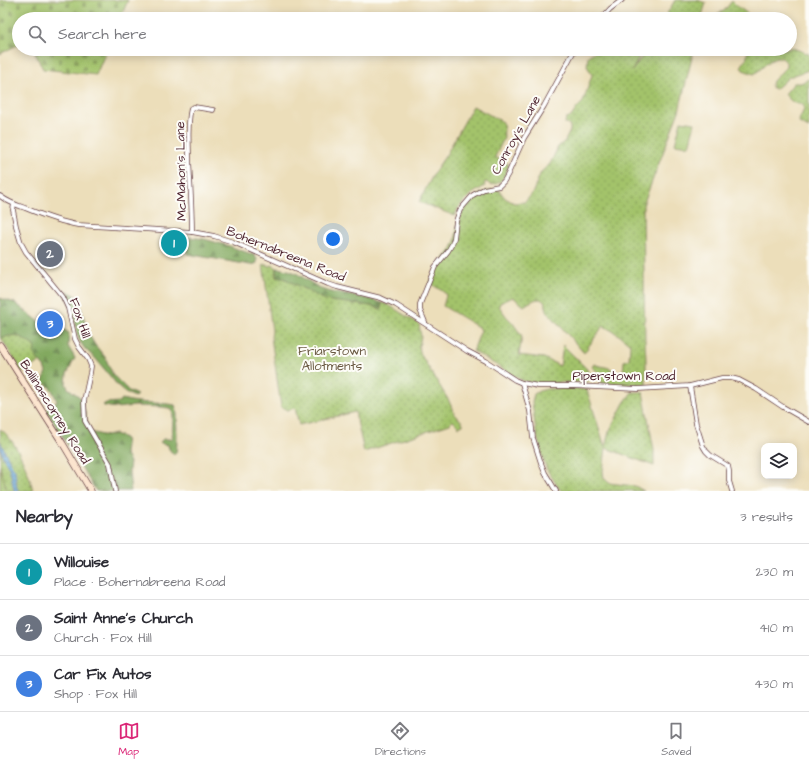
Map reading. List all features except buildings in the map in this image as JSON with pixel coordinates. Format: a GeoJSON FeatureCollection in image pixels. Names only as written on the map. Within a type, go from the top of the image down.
{"type":"FeatureCollection","features":[{"type":"Feature","properties":{"kind":"main road","name":"Ballinascorney Road"},"geometry":{"type":"LineString","coordinates":[[0,345],[91,491]]}},
{"type":"Feature","properties":{"kind":"street"},"geometry":{"type":"LineString","coordinates":[[607,12],[622,0]]}},
{"type":"Feature","properties":{"kind":"street","name":"Conroy's Lane"},"geometry":{"type":"LineString","coordinates":[[425,323],[420,310],[420,304],[435,267],[452,244],[457,215],[473,195],[484,189],[499,186],[504,181],[524,138],[544,106],[571,56]]}},
{"type":"Feature","properties":{"kind":"street","name":"McMahon's Lane"},"geometry":{"type":"LineString","coordinates":[[192,232],[188,124],[191,108],[194,107],[213,110]]}},
{"type":"Feature","properties":{"kind":"street","name":"Bohernabreena Road"},"geometry":{"type":"LineString","coordinates":[[0,196],[14,204],[53,219],[78,225],[192,232],[223,238],[332,285],[389,301],[522,383]]}},
{"type":"Feature","properties":{"kind":"street","name":"Fox Hill"},"geometry":{"type":"LineString","coordinates":[[14,204],[13,210],[21,242],[26,252],[63,297],[68,308],[75,339],[91,366],[84,401],[86,421],[110,464],[115,491]]}},
{"type":"Feature","properties":{"kind":"street","name":"Piperstown Road"},"geometry":{"type":"LineString","coordinates":[[522,383],[538,386],[638,389],[690,386],[722,378],[731,378],[739,380],[756,389],[789,411],[809,422]]}},
{"type":"Feature","properties":{"kind":"street"},"geometry":{"type":"LineString","coordinates":[[522,383],[530,411],[533,438],[540,463],[556,491]]}},
{"type":"Feature","properties":{"kind":"street"},"geometry":{"type":"LineString","coordinates":[[690,386],[696,424],[702,446],[710,455],[728,466],[729,481],[732,491]]}},
{"type":"Feature","properties":{"kind":"green space"},"geometry":{"type":"Polygon","coordinates":[[[0,0],[128,0],[123,12],[12,12],[12,48],[0,54],[0,0]]]}},
{"type":"Feature","properties":{"kind":"green space"},"geometry":{"type":"Polygon","coordinates":[[[675,0],[697,0],[706,3],[703,12],[668,12],[675,0]]]}},
{"type":"Feature","properties":{"kind":"green space"},"geometry":{"type":"Polygon","coordinates":[[[732,1],[745,12],[721,12],[724,11],[732,1]]]}},
{"type":"Feature","properties":{"kind":"green space"},"geometry":{"type":"Polygon","coordinates":[[[797,50],[809,54],[809,70],[789,77],[775,89],[772,88],[771,85],[786,67],[786,62],[782,58],[774,59],[754,74],[743,70],[741,67],[747,57],[797,56],[797,50]]]}},
{"type":"Feature","properties":{"kind":"green space"},"geometry":{"type":"Polygon","coordinates":[[[36,56],[104,56],[96,75],[43,69],[36,56]]]}},
{"type":"Feature","properties":{"kind":"green space"},"geometry":{"type":"Polygon","coordinates":[[[588,56],[637,56],[639,57],[632,71],[642,56],[692,56],[679,111],[643,205],[646,386],[602,385],[600,375],[592,367],[594,364],[612,369],[617,374],[623,372],[624,361],[629,359],[630,344],[618,334],[603,326],[584,353],[547,311],[542,300],[539,299],[532,301],[524,306],[513,297],[500,303],[499,306],[522,336],[519,355],[544,358],[560,366],[563,345],[586,368],[589,373],[587,382],[532,383],[521,380],[473,351],[481,330],[443,306],[446,296],[445,293],[430,283],[438,266],[452,249],[457,225],[462,212],[472,200],[481,193],[495,189],[498,189],[505,198],[514,203],[525,202],[532,194],[541,172],[550,164],[558,147],[565,141],[570,131],[570,126],[565,123],[566,118],[571,117],[583,102],[592,75],[587,66],[588,56]]]}},
{"type":"Feature","properties":{"kind":"green space"},"geometry":{"type":"Polygon","coordinates":[[[809,79],[809,128],[799,123],[804,109],[803,104],[793,102],[785,94],[794,83],[801,83],[809,79]]]}},
{"type":"Feature","properties":{"kind":"green space"},"geometry":{"type":"Polygon","coordinates":[[[473,106],[503,122],[504,138],[495,157],[509,165],[505,176],[501,181],[490,185],[487,182],[484,183],[485,186],[470,195],[458,208],[455,216],[419,202],[435,171],[446,155],[473,106]]]}},
{"type":"Feature","properties":{"kind":"green space"},"geometry":{"type":"Polygon","coordinates":[[[681,121],[695,123],[689,146],[675,144],[681,121]]]}},
{"type":"Feature","properties":{"kind":"green space"},"geometry":{"type":"Polygon","coordinates":[[[190,237],[229,246],[254,255],[257,259],[257,263],[250,265],[187,254],[190,237]]]}},
{"type":"Feature","properties":{"kind":"green space","name":"Friarstown Allotments"},"geometry":{"type":"Polygon","coordinates":[[[263,264],[270,266],[273,265],[277,268],[276,277],[284,278],[321,298],[372,306],[381,309],[382,303],[387,304],[419,324],[421,336],[419,347],[421,355],[449,401],[454,413],[463,425],[459,427],[452,420],[450,424],[364,452],[355,412],[299,425],[295,408],[288,410],[281,407],[263,264]]]}},
{"type":"Feature","properties":{"kind":"green space"},"geometry":{"type":"Polygon","coordinates":[[[277,268],[296,273],[321,289],[370,299],[382,303],[381,309],[372,306],[331,301],[321,298],[284,278],[276,277],[277,268]]]}},
{"type":"Feature","properties":{"kind":"green space"},"geometry":{"type":"Polygon","coordinates":[[[63,292],[69,292],[75,295],[79,300],[88,333],[95,345],[105,357],[113,375],[129,391],[137,395],[135,397],[126,393],[118,386],[80,342],[71,305],[63,292]]]}},
{"type":"Feature","properties":{"kind":"green space"},"geometry":{"type":"Polygon","coordinates":[[[0,298],[15,303],[53,332],[58,327],[69,333],[68,346],[75,358],[67,374],[66,384],[68,388],[81,398],[90,432],[107,436],[115,434],[125,438],[125,454],[130,462],[129,471],[131,491],[96,491],[46,410],[57,401],[52,390],[46,384],[41,385],[46,372],[34,354],[35,347],[19,336],[0,337],[0,298]]]}},
{"type":"Feature","properties":{"kind":"green space"},"geometry":{"type":"Polygon","coordinates":[[[12,335],[22,337],[35,347],[38,360],[40,362],[22,372],[1,338],[12,335]]]}},
{"type":"Feature","properties":{"kind":"green space"},"geometry":{"type":"Polygon","coordinates":[[[574,388],[587,390],[605,447],[609,432],[624,403],[632,392],[643,392],[654,450],[654,466],[606,448],[603,471],[604,478],[609,483],[635,486],[644,491],[561,491],[547,470],[543,459],[536,432],[532,402],[534,394],[539,391],[547,389],[574,388]]]}},
{"type":"Feature","properties":{"kind":"green space"},"geometry":{"type":"Polygon","coordinates":[[[122,399],[135,402],[175,405],[177,416],[177,441],[176,453],[174,455],[169,449],[168,445],[160,442],[163,439],[172,439],[172,410],[161,407],[135,406],[116,408],[103,405],[106,403],[119,402],[122,399]]]}},
{"type":"Feature","properties":{"kind":"green space"},"geometry":{"type":"Polygon","coordinates":[[[0,429],[11,440],[21,457],[29,475],[33,491],[0,491],[0,429]]]}},
{"type":"Feature","properties":{"kind":"green space"},"geometry":{"type":"Polygon","coordinates":[[[0,466],[7,491],[0,491],[0,466]]]}},
{"type":"Feature","properties":{"kind":"water"},"geometry":{"type":"Polygon","coordinates":[[[0,441],[15,470],[17,488],[19,491],[14,491],[10,470],[2,455],[0,441]]]}},
{"type":"Feature","properties":{"kind":"place","name":"Willouise"},"geometry":{"type":"Point","coordinates":[174,243]}},
{"type":"Feature","properties":{"kind":"place","name":"Saint Anne's Church"},"geometry":{"type":"Point","coordinates":[50,254]}},
{"type":"Feature","properties":{"kind":"place","name":"Car Fix Autos"},"geometry":{"type":"Point","coordinates":[50,324]}}]}
